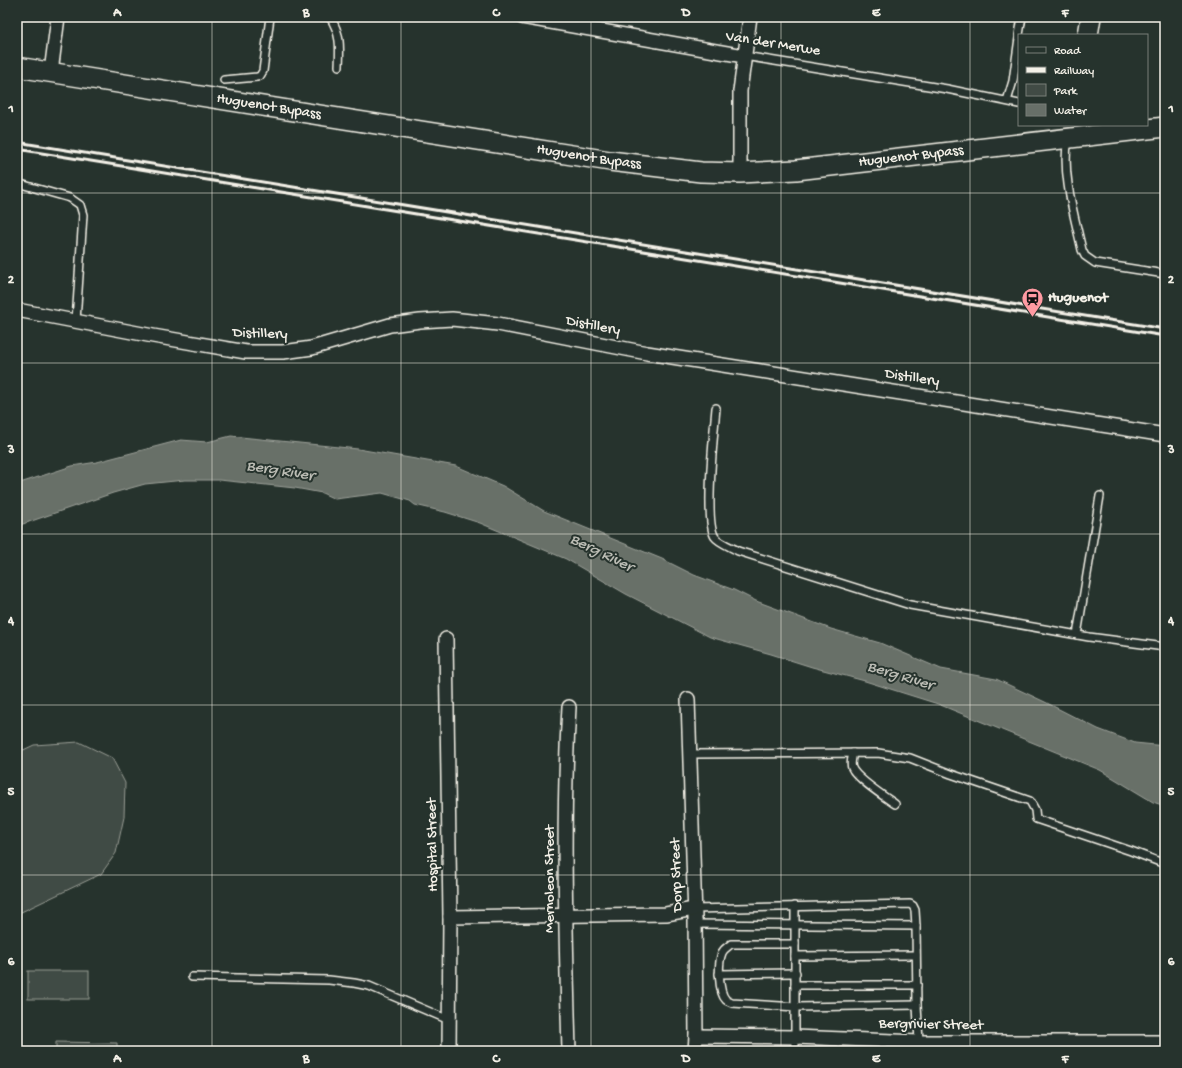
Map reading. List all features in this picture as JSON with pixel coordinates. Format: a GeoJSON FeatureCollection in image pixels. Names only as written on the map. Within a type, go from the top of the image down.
{"type":"FeatureCollection","features":[{"type":"Feature","properties":{"kind":"main road"},"geometry":{"type":"LineString","coordinates":[[1088,34],[1091,17]]}},
{"type":"Feature","properties":{"kind":"main road","name":"Huguenot Bypass"},"geometry":{"type":"LineString","coordinates":[[17,67],[610,161],[701,172],[740,173],[796,170],[1069,132],[1165,127]]}},
{"type":"Feature","properties":{"kind":"street"},"geometry":{"type":"LineString","coordinates":[[51,72],[58,17]]}},
{"type":"Feature","properties":{"kind":"street","name":"Van der Merwe"},"geometry":{"type":"LineString","coordinates":[[522,17],[744,56]]}},
{"type":"Feature","properties":{"kind":"street"},"geometry":{"type":"LineString","coordinates":[[740,173],[740,91],[750,17]]}},
{"type":"Feature","properties":{"kind":"street","name":"Distillery"},"geometry":{"type":"LineString","coordinates":[[17,310],[246,352],[283,352],[312,348],[390,325],[420,321],[452,319],[498,324],[647,353],[1165,435]]}},
{"type":"Feature","properties":{"kind":"street","name":"Hospital Street"},"geometry":{"type":"LineString","coordinates":[[446,639],[450,917],[449,1051]]}},
{"type":"Feature","properties":{"kind":"street","name":"Dorp Street"},"geometry":{"type":"LineString","coordinates":[[688,699],[695,924],[695,1051]]}},
{"type":"Feature","properties":{"kind":"street","name":"Mernoleon Street"},"geometry":{"type":"LineString","coordinates":[[569,1051],[565,916],[566,759],[570,707]]}},
{"type":"Feature","properties":{"kind":"street"},"geometry":{"type":"LineString","coordinates":[[450,917],[666,914],[694,908]]}},
{"type":"Feature","properties":{"kind":"street"},"geometry":{"type":"LineString","coordinates":[[666,914],[695,924]]}},
{"type":"Feature","properties":{"kind":"street","name":"Bergrivier Street"},"geometry":{"type":"LineString","coordinates":[[696,1036],[794,1037],[919,1046],[1134,1046],[1165,1042]]}},
{"type":"Feature","properties":{"kind":"lane"},"geometry":{"type":"LineString","coordinates":[[224,80],[260,76],[263,70],[270,17]]}},
{"type":"Feature","properties":{"kind":"lane"},"geometry":{"type":"LineString","coordinates":[[330,17],[335,25],[340,43],[338,66]]}},
{"type":"Feature","properties":{"kind":"lane"},"geometry":{"type":"LineString","coordinates":[[1019,34],[1022,17]]}},
{"type":"Feature","properties":{"kind":"lane"},"geometry":{"type":"LineString","coordinates":[[1007,101],[1013,81],[1018,45]]}},
{"type":"Feature","properties":{"kind":"lane","name":"Van der Merwe"},"geometry":{"type":"LineString","coordinates":[[744,56],[947,89],[1018,104]]}},
{"type":"Feature","properties":{"kind":"lane"},"geometry":{"type":"LineString","coordinates":[[1069,132],[1066,154],[1069,189],[1082,250],[1086,256],[1095,263],[1165,274]]}},
{"type":"Feature","properties":{"kind":"lane"},"geometry":{"type":"LineString","coordinates":[[17,183],[70,198],[80,205],[83,215],[76,321]]}},
{"type":"Feature","properties":{"kind":"lane"},"geometry":{"type":"LineString","coordinates":[[716,408],[710,506],[711,527],[715,538],[738,551],[910,605],[1078,635],[1165,647]]}},
{"type":"Feature","properties":{"kind":"lane"},"geometry":{"type":"LineString","coordinates":[[1078,635],[1100,496]]}},
{"type":"Feature","properties":{"kind":"lane"},"geometry":{"type":"LineString","coordinates":[[853,753],[851,760],[852,768],[860,779],[895,804]]}},
{"type":"Feature","properties":{"kind":"lane"},"geometry":{"type":"LineString","coordinates":[[690,754],[878,753],[910,758],[951,774],[1030,801],[1035,810],[1036,819],[1165,864]]}},
{"type":"Feature","properties":{"kind":"lane"},"geometry":{"type":"LineString","coordinates":[[694,908],[910,904],[915,910],[919,1046]]}},
{"type":"Feature","properties":{"kind":"lane"},"geometry":{"type":"LineString","coordinates":[[795,906],[795,1051]]}},
{"type":"Feature","properties":{"kind":"lane"},"geometry":{"type":"LineString","coordinates":[[695,924],[916,926]]}},
{"type":"Feature","properties":{"kind":"lane"},"geometry":{"type":"LineString","coordinates":[[795,944],[732,944],[725,948],[722,953],[720,985],[722,994],[726,1000],[732,1003],[796,1006],[917,1005]]}},
{"type":"Feature","properties":{"kind":"lane"},"geometry":{"type":"LineString","coordinates":[[795,956],[916,955]]}},
{"type":"Feature","properties":{"kind":"lane"},"geometry":{"type":"LineString","coordinates":[[720,974],[796,973]]}},
{"type":"Feature","properties":{"kind":"lane"},"geometry":{"type":"LineString","coordinates":[[192,977],[329,980],[354,983],[369,986],[449,1020]]}},
{"type":"Feature","properties":{"kind":"lane"},"geometry":{"type":"LineString","coordinates":[[796,985],[917,984]]}},
{"type":"Feature","properties":{"kind":"green space"},"geometry":{"type":"Polygon","coordinates":[[[79,742],[112,758],[125,783],[124,817],[116,853],[101,874],[17,914],[17,753],[34,745],[79,742]]]}},
{"type":"Feature","properties":{"kind":"green space"},"geometry":{"type":"Polygon","coordinates":[[[28,971],[89,971],[89,999],[28,999],[28,971]]]}},
{"type":"Feature","properties":{"kind":"green space"},"geometry":{"type":"Polygon","coordinates":[[[56,1042],[117,1043],[117,1051],[56,1051],[56,1042]]]}},
{"type":"Feature","properties":{"kind":"water","name":"Berg River"},"geometry":{"type":"Polygon","coordinates":[[[231,436],[358,449],[456,466],[503,486],[544,511],[662,559],[694,575],[734,590],[756,601],[831,629],[880,643],[941,669],[996,679],[1098,729],[1135,743],[1165,746],[1165,806],[1153,802],[1100,770],[938,704],[865,681],[710,637],[626,594],[566,559],[480,523],[445,512],[415,505],[410,501],[382,493],[335,499],[322,493],[295,488],[219,480],[185,480],[145,484],[113,493],[17,526],[17,484],[72,466],[97,462],[181,440],[207,442],[231,436]]]}},
{"type":"Feature","properties":{"kind":"railway"},"geometry":{"type":"LineString","coordinates":[[17,142],[1165,329]]}},
{"type":"Feature","properties":{"kind":"railway"},"geometry":{"type":"LineString","coordinates":[[17,149],[1165,336]]}},
{"type":"Feature","properties":{"kind":"place","name":"Huguenot"},"geometry":{"type":"Point","coordinates":[1033,318]}}]}
